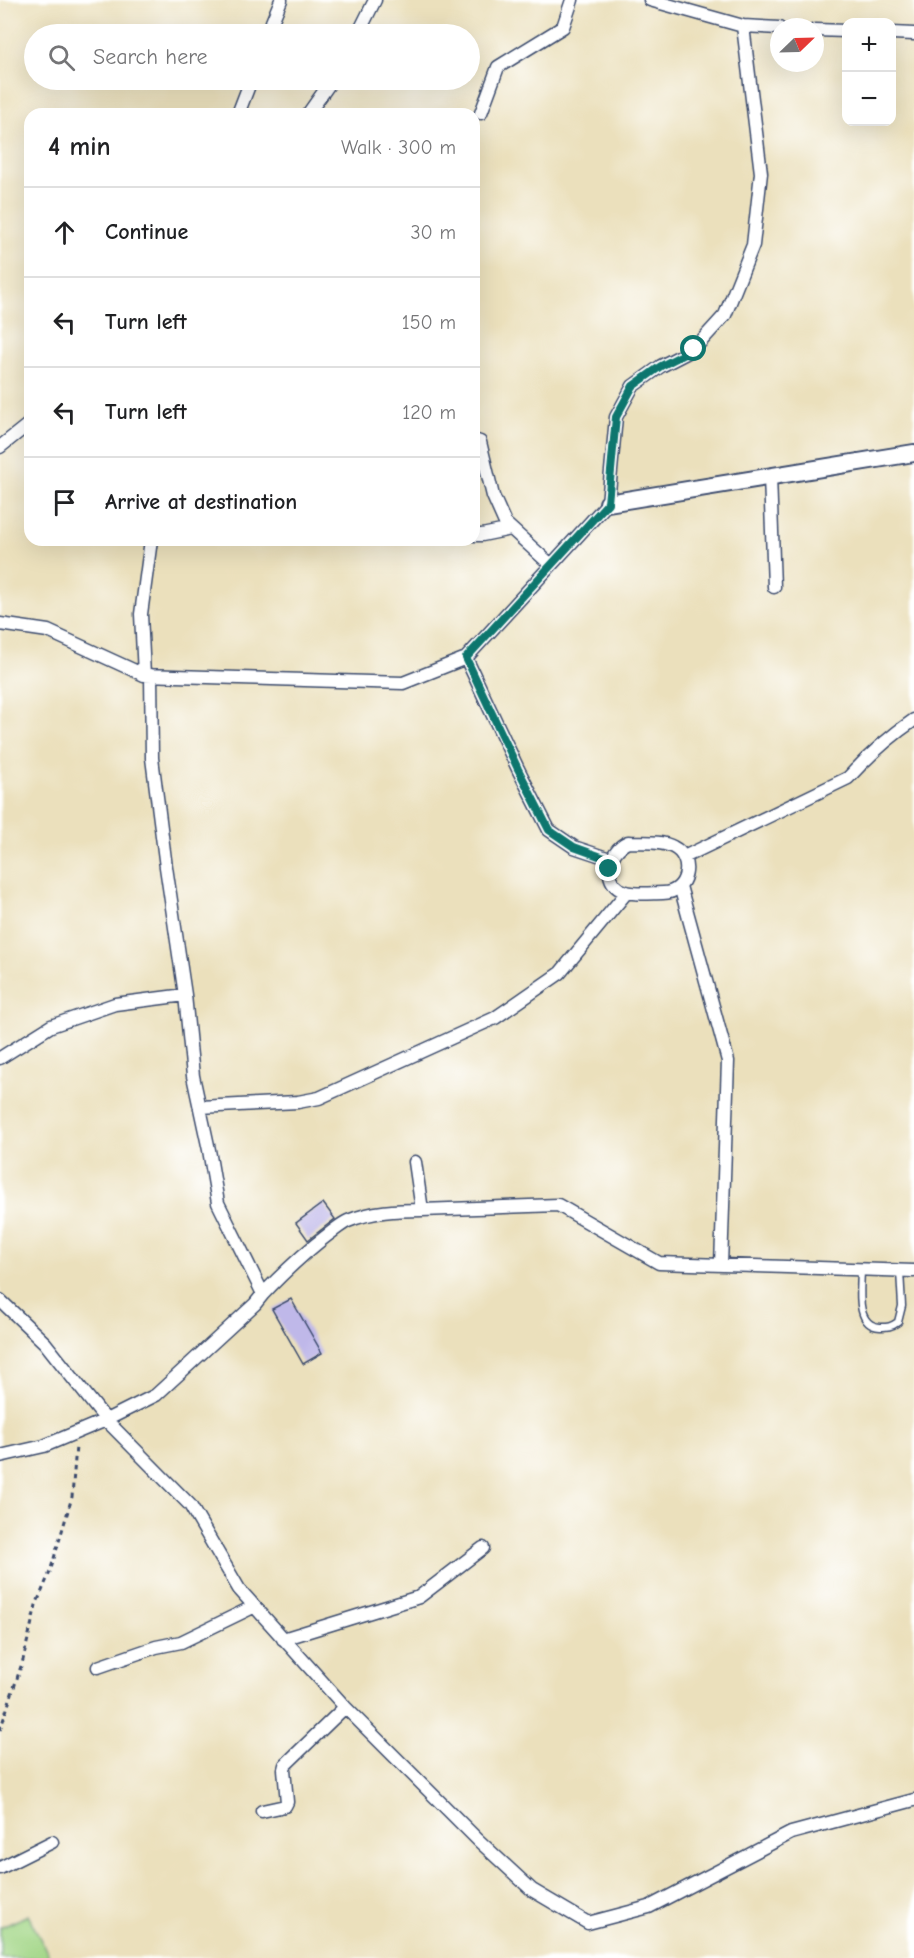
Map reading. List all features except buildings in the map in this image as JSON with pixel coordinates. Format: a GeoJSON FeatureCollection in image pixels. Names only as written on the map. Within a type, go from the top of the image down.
{"type":"FeatureCollection","features":[{"type":"Feature","properties":{"kind":"street"},"geometry":{"type":"LineString","coordinates":[[271,24],[280,0]]}},
{"type":"Feature","properties":{"kind":"street"},"geometry":{"type":"LineString","coordinates":[[363,24],[375,0]]}},
{"type":"Feature","properties":{"kind":"street"},"geometry":{"type":"LineString","coordinates":[[481,114],[498,67],[563,27],[572,0]]}},
{"type":"Feature","properties":{"kind":"street"},"geometry":{"type":"LineString","coordinates":[[650,0],[743,26],[770,28]]}},
{"type":"Feature","properties":{"kind":"street"},"geometry":{"type":"LineString","coordinates":[[0,624],[48,631],[148,675],[403,683],[466,658],[608,503],[616,417],[633,386],[661,366],[694,349],[725,315],[753,245],[761,173],[743,26]]}},
{"type":"Feature","properties":{"kind":"street"},"geometry":{"type":"LineString","coordinates":[[824,30],[842,31]]}},
{"type":"Feature","properties":{"kind":"street"},"geometry":{"type":"LineString","coordinates":[[896,33],[914,34]]}},
{"type":"Feature","properties":{"kind":"street"},"geometry":{"type":"LineString","coordinates":[[240,108],[247,90]]}},
{"type":"Feature","properties":{"kind":"street"},"geometry":{"type":"LineString","coordinates":[[312,108],[326,90]]}},
{"type":"Feature","properties":{"kind":"street"},"geometry":{"type":"LineString","coordinates":[[0,447],[24,428]]}},
{"type":"Feature","properties":{"kind":"street"},"geometry":{"type":"LineString","coordinates":[[480,442],[493,496],[505,524],[551,565]]}},
{"type":"Feature","properties":{"kind":"street"},"geometry":{"type":"LineString","coordinates":[[608,503],[914,453]]}},
{"type":"Feature","properties":{"kind":"street"},"geometry":{"type":"LineString","coordinates":[[770,476],[774,587]]}},
{"type":"Feature","properties":{"kind":"street"},"geometry":{"type":"LineString","coordinates":[[480,535],[511,529]]}},
{"type":"Feature","properties":{"kind":"street"},"geometry":{"type":"LineString","coordinates":[[150,546],[141,614],[148,675],[152,758],[185,995],[193,1076],[219,1203],[263,1294]]}},
{"type":"Feature","properties":{"kind":"street"},"geometry":{"type":"LineString","coordinates":[[466,658],[549,830],[574,847],[610,860]]}},
{"type":"Feature","properties":{"kind":"street"},"geometry":{"type":"LineString","coordinates":[[684,857],[848,778],[891,735],[914,720]]}},
{"type":"Feature","properties":{"kind":"street"},"geometry":{"type":"LineString","coordinates":[[628,842],[667,844],[677,849],[684,857],[687,872],[680,886],[667,894],[627,892],[618,887],[612,879],[609,869],[610,860],[615,850],[628,842]]}},
{"type":"Feature","properties":{"kind":"street"},"geometry":{"type":"LineString","coordinates":[[680,886],[728,1061],[721,1265]]}},
{"type":"Feature","properties":{"kind":"street"},"geometry":{"type":"LineString","coordinates":[[200,1107],[298,1102],[319,1098],[495,1018],[560,973],[627,892]]}},
{"type":"Feature","properties":{"kind":"street"},"geometry":{"type":"LineString","coordinates":[[0,1058],[51,1026],[115,1004],[185,995]]}},
{"type":"Feature","properties":{"kind":"street"},"geometry":{"type":"LineString","coordinates":[[415,1162],[422,1210]]}},
{"type":"Feature","properties":{"kind":"street"},"geometry":{"type":"LineString","coordinates":[[0,1456],[44,1446],[106,1420],[156,1395],[255,1304],[286,1269],[309,1248],[345,1222],[361,1216],[392,1210],[558,1205],[659,1263],[914,1271]]}},
{"type":"Feature","properties":{"kind":"street"},"geometry":{"type":"LineString","coordinates":[[0,1300],[45,1343],[106,1420],[190,1505],[239,1589],[345,1707],[478,1840],[532,1890],[588,1923],[649,1907],[791,1833],[914,1800]]}},
{"type":"Feature","properties":{"kind":"street"},"geometry":{"type":"LineString","coordinates":[[283,1639],[419,1597],[483,1548]]}},
{"type":"Feature","properties":{"kind":"street"},"geometry":{"type":"LineString","coordinates":[[98,1667],[156,1647],[181,1642],[253,1607]]}},
{"type":"Feature","properties":{"kind":"street"},"geometry":{"type":"LineString","coordinates":[[262,1811],[285,1806],[287,1802],[285,1765],[345,1707]]}},
{"type":"Feature","properties":{"kind":"street"},"geometry":{"type":"LineString","coordinates":[[0,1868],[52,1842]]}},
{"type":"Feature","properties":{"kind":"lane"},"geometry":{"type":"LineString","coordinates":[[861,1269],[861,1306],[865,1321],[874,1327],[891,1327],[898,1322],[902,1306],[900,1271]]}},
{"type":"Feature","properties":{"kind":"path"},"geometry":{"type":"LineString","coordinates":[[0,1730],[23,1660],[36,1605],[50,1572],[72,1497],[77,1432]]}},
{"type":"Feature","properties":{"kind":"green space"},"geometry":{"type":"Polygon","coordinates":[[[28,1915],[50,1958],[0,1958],[0,1928],[28,1915]]]}},
{"type":"Feature","properties":{"kind":"route"},"geometry":{"type":"LineString","coordinates":[[609,869],[610,860],[574,847],[549,830],[466,658],[608,503],[616,417],[633,386],[661,366],[694,349]]}}]}
